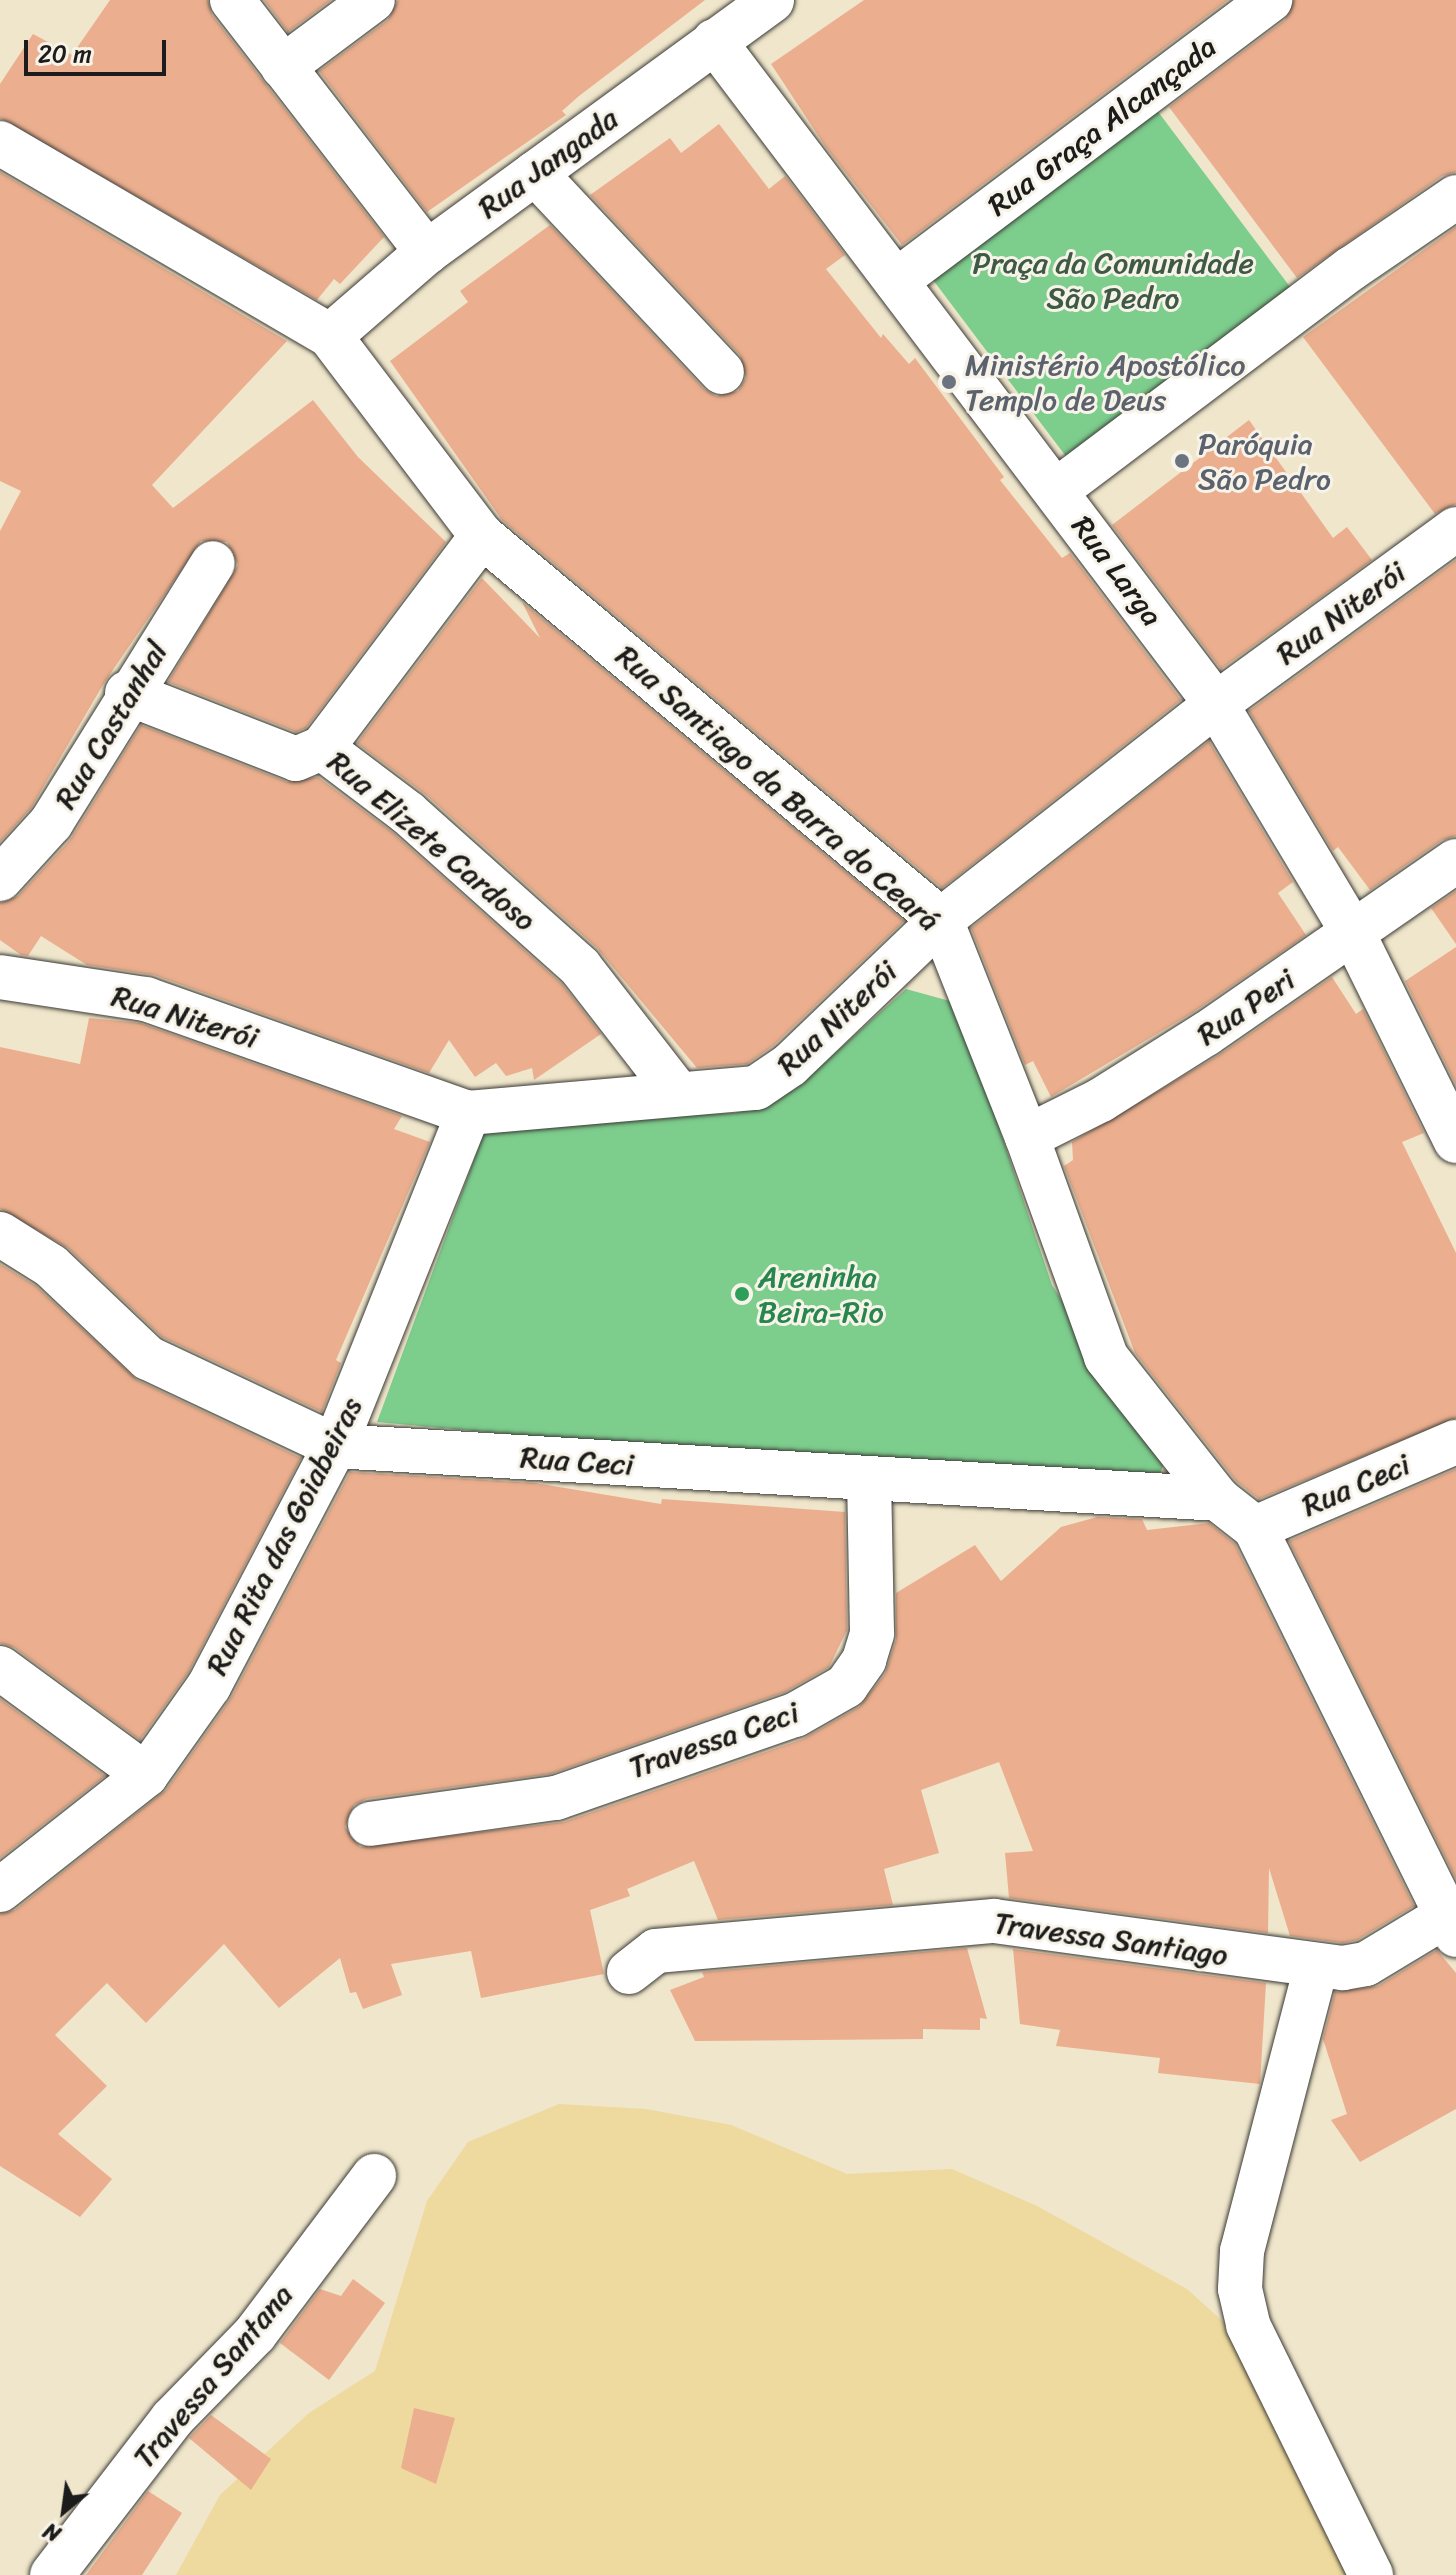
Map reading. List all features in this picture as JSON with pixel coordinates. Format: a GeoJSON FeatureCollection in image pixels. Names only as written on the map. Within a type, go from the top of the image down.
{"type":"FeatureCollection","features":[{"type":"Feature","properties":{"kind":"street"},"geometry":{"type":"LineString","coordinates":[[232,0],[427,252]]}},
{"type":"Feature","properties":{"kind":"street"},"geometry":{"type":"LineString","coordinates":[[283,67],[373,0]]}},
{"type":"Feature","properties":{"kind":"street","name":"Rua Jangada"},"geometry":{"type":"LineString","coordinates":[[330,336],[427,252],[772,0]]}},
{"type":"Feature","properties":{"kind":"street","name":"Rua Graça Alcançada"},"geometry":{"type":"LineString","coordinates":[[896,281],[1270,0]]}},
{"type":"Feature","properties":{"kind":"street","name":"Rua Larga"},"geometry":{"type":"LineString","coordinates":[[714,41],[1057,490],[1216,704],[1353,933],[1456,1141]]}},
{"type":"Feature","properties":{"kind":"street","name":"Rua Santiago da Barra do Ceará"},"geometry":{"type":"LineString","coordinates":[[0,143],[330,336],[482,536],[941,920],[1027,1137],[1106,1357],[1218,1499],[1255,1528],[1450,1926]]}},
{"type":"Feature","properties":{"kind":"street"},"geometry":{"type":"LineString","coordinates":[[535,173],[722,372]]}},
{"type":"Feature","properties":{"kind":"street"},"geometry":{"type":"LineString","coordinates":[[1057,490],[1352,268],[1456,197]]}},
{"type":"Feature","properties":{"kind":"street","name":"Rua Niterói"},"geometry":{"type":"LineString","coordinates":[[0,977],[146,999],[468,1113],[677,1092],[756,1088],[790,1065],[941,920],[1216,704],[1456,529]]}},
{"type":"Feature","properties":{"kind":"street"},"geometry":{"type":"LineString","coordinates":[[322,748],[482,536]]}},
{"type":"Feature","properties":{"kind":"street","name":"Rua Castanhal"},"geometry":{"type":"LineString","coordinates":[[0,879],[51,823],[127,693],[213,563]]}},
{"type":"Feature","properties":{"kind":"street","name":"Rua Elizete Cardoso"},"geometry":{"type":"LineString","coordinates":[[127,693],[296,759],[322,748],[408,813],[580,967],[677,1092]]}},
{"type":"Feature","properties":{"kind":"street","name":"Rua Peri"},"geometry":{"type":"LineString","coordinates":[[1027,1137],[1101,1100],[1456,861]]}},
{"type":"Feature","properties":{"kind":"street","name":"Rua Rita das Goiabeiras"},"geometry":{"type":"LineString","coordinates":[[0,1890],[146,1775],[209,1686],[335,1446],[468,1113]]}},
{"type":"Feature","properties":{"kind":"street","name":"Rua Ceci"},"geometry":{"type":"LineString","coordinates":[[0,1234],[51,1266],[148,1358],[335,1446],[1218,1499]]}},
{"type":"Feature","properties":{"kind":"street","name":"Rua Ceci"},"geometry":{"type":"LineString","coordinates":[[1255,1528],[1456,1442]]}},
{"type":"Feature","properties":{"kind":"street","name":"Travessa Ceci"},"geometry":{"type":"LineString","coordinates":[[370,1824],[556,1798],[795,1715],[846,1686],[864,1660],[872,1633],[869,1480]]}},
{"type":"Feature","properties":{"kind":"street"},"geometry":{"type":"LineString","coordinates":[[0,1668],[146,1775]]}},
{"type":"Feature","properties":{"kind":"street","name":"Travessa Santiago"},"geometry":{"type":"LineString","coordinates":[[629,1972],[656,1951],[994,1921],[1316,1967],[1366,1964],[1450,1926]]}},
{"type":"Feature","properties":{"kind":"street"},"geometry":{"type":"LineString","coordinates":[[1316,1967],[1242,2251],[1240,2289],[1248,2325],[1371,2575]]}},
{"type":"Feature","properties":{"kind":"street","name":"Travessa Santana"},"geometry":{"type":"LineString","coordinates":[[52,2575],[172,2419],[255,2334],[374,2176]]}},
{"type":"Feature","properties":{"kind":"green space","name":"Praça da Comunidade São Pedro"},"geometry":{"type":"Polygon","coordinates":[[[1156,109],[1295,293],[1071,463],[932,278],[1156,109]]]}},
{"type":"Feature","properties":{"kind":"green space","name":"Areninha Beira-Rio"},"geometry":{"type":"Polygon","coordinates":[[[906,989],[957,1003],[1052,1285],[1164,1463],[1157,1483],[766,1458],[377,1422],[488,1122],[735,1113],[794,1090],[906,989]]]}},
{"type":"Feature","properties":{"kind":"sand"},"geometry":{"type":"Polygon","coordinates":[[[559,2104],[646,2109],[731,2125],[847,2174],[952,2169],[1037,2206],[1187,2289],[1252,2348],[1358,2575],[176,2575],[220,2495],[309,2413],[375,2371],[427,2201],[468,2142],[559,2104]]]}},
{"type":"Feature","properties":{"kind":"building"},"geometry":{"type":"Polygon","coordinates":[[[110,0],[208,0],[212,15],[384,237],[340,284],[334,279],[317,300],[0,118],[0,84],[33,34],[72,55],[110,0]]]}},
{"type":"Feature","properties":{"kind":"building"},"geometry":{"type":"Polygon","coordinates":[[[264,0],[331,0],[288,32],[264,0]]]}},
{"type":"Feature","properties":{"kind":"building"},"geometry":{"type":"Polygon","coordinates":[[[398,0],[705,0],[579,96],[562,111],[566,115],[427,212],[319,71],[388,20],[398,0]]]}},
{"type":"Feature","properties":{"kind":"building"},"geometry":{"type":"Polygon","coordinates":[[[864,0],[1228,0],[902,245],[825,146],[771,64],[864,0]]]}},
{"type":"Feature","properties":{"kind":"building"},"geometry":{"type":"Polygon","coordinates":[[[1294,0],[1456,0],[1456,172],[1442,176],[1297,278],[1169,107],[1285,20],[1294,0]]]}},
{"type":"Feature","properties":{"kind":"building"},"geometry":{"type":"Polygon","coordinates":[[[719,124],[769,189],[785,176],[845,255],[826,269],[881,338],[883,334],[909,364],[915,358],[1004,477],[1000,480],[1062,558],[1070,553],[1181,700],[942,888],[502,520],[390,361],[468,302],[460,291],[550,225],[704,389],[716,396],[738,391],[746,378],[740,355],[590,195],[670,138],[681,153],[719,124]]]}},
{"type":"Feature","properties":{"kind":"building"},"geometry":{"type":"Polygon","coordinates":[[[0,172],[287,341],[152,485],[173,508],[313,400],[358,457],[446,542],[306,728],[296,732],[168,682],[238,565],[227,542],[201,541],[104,683],[31,808],[0,842],[0,531],[21,491],[0,481],[0,172]]]}},
{"type":"Feature","properties":{"kind":"building"},"geometry":{"type":"Polygon","coordinates":[[[1456,227],[1456,504],[1435,514],[1303,337],[1456,227]]]}},
{"type":"Feature","properties":{"kind":"building"},"geometry":{"type":"Polygon","coordinates":[[[1249,420],[1333,538],[1347,527],[1372,560],[1221,669],[1112,525],[1249,420]]]}},
{"type":"Feature","properties":{"kind":"building"},"geometry":{"type":"Polygon","coordinates":[[[1456,560],[1456,836],[1442,840],[1370,890],[1338,847],[1333,851],[1249,711],[1456,560]]]}},
{"type":"Feature","properties":{"kind":"building"},"geometry":{"type":"Polygon","coordinates":[[[482,578],[540,638],[522,602],[904,921],[774,1045],[747,1064],[697,1068],[597,948],[425,794],[357,743],[482,578]]]}},
{"type":"Feature","properties":{"kind":"building"},"geometry":{"type":"Polygon","coordinates":[[[141,725],[287,782],[318,777],[392,832],[562,984],[601,1034],[534,1080],[532,1068],[506,1076],[496,1063],[475,1077],[449,1040],[429,1073],[154,975],[87,965],[41,936],[28,956],[21,955],[0,940],[0,903],[18,896],[70,840],[141,725]]]}},
{"type":"Feature","properties":{"kind":"building"},"geometry":{"type":"Polygon","coordinates":[[[1209,741],[1293,882],[1278,893],[1306,935],[1192,1013],[1051,1097],[1033,1061],[1025,1065],[971,928],[1209,741]]]}},
{"type":"Feature","properties":{"kind":"building"},"geometry":{"type":"Polygon","coordinates":[[[1456,891],[1456,944],[1431,908],[1456,891]]]}},
{"type":"Feature","properties":{"kind":"building"},"geometry":{"type":"Polygon","coordinates":[[[1456,947],[1456,1085],[1405,981],[1456,947]]]}},
{"type":"Feature","properties":{"kind":"building"},"geometry":{"type":"Polygon","coordinates":[[[1332,977],[1356,1014],[1363,1009],[1424,1133],[1402,1142],[1456,1253],[1456,1418],[1259,1499],[1236,1481],[1135,1353],[1064,1166],[1073,1160],[1072,1142],[1219,1055],[1332,977]]]}},
{"type":"Feature","properties":{"kind":"building"},"geometry":{"type":"Polygon","coordinates":[[[89,1018],[140,1023],[402,1116],[394,1129],[430,1142],[336,1360],[341,1363],[322,1412],[162,1337],[68,1248],[0,1209],[0,1047],[80,1064],[89,1018]]]}},
{"type":"Feature","properties":{"kind":"building"},"geometry":{"type":"Polygon","coordinates":[[[0,1264],[36,1286],[137,1380],[301,1458],[188,1673],[140,1740],[15,1648],[0,1643],[0,1264]]]}},
{"type":"Feature","properties":{"kind":"building"},"geometry":{"type":"Polygon","coordinates":[[[1456,1469],[1456,1879],[1289,1541],[1456,1469]]]}},
{"type":"Feature","properties":{"kind":"building"},"geometry":{"type":"Polygon","coordinates":[[[350,1472],[535,1483],[661,1504],[662,1499],[845,1512],[847,1630],[829,1667],[785,1692],[550,1774],[366,1799],[354,1805],[345,1827],[360,1847],[564,1822],[803,1739],[859,1707],[885,1674],[896,1640],[896,1593],[975,1545],[1001,1581],[1061,1527],[1097,1517],[1142,1519],[1147,1530],[1209,1523],[1235,1544],[1414,1906],[1357,1940],[1343,1943],[1290,1936],[1269,1868],[1268,1933],[1009,1898],[1005,1853],[1033,1851],[999,1762],[921,1790],[939,1853],[884,1869],[893,1905],[718,1920],[694,1861],[627,1889],[630,1896],[590,1910],[604,1974],[481,1998],[471,1951],[391,1964],[402,1995],[363,2009],[356,1992],[350,1993],[340,1958],[279,2008],[224,1944],[146,2023],[107,1983],[55,2035],[107,2086],[58,2134],[112,2179],[80,2217],[0,2166],[0,1914],[15,1910],[166,1790],[231,1698],[350,1472]]]}},
{"type":"Feature","properties":{"kind":"building"},"geometry":{"type":"Polygon","coordinates":[[[0,1699],[105,1776],[0,1858],[0,1699]]]}},
{"type":"Feature","properties":{"kind":"building"},"geometry":{"type":"Polygon","coordinates":[[[967,1948],[987,2019],[980,2018],[980,2030],[923,2029],[923,2039],[695,2041],[670,1990],[704,1977],[702,1972],[967,1948]]]}},
{"type":"Feature","properties":{"kind":"building"},"geometry":{"type":"Polygon","coordinates":[[[1013,1949],[1266,1983],[1260,2084],[1158,2073],[1160,2058],[1056,2046],[1060,2030],[1020,2024],[1013,1949]]]}},
{"type":"Feature","properties":{"kind":"building"},"geometry":{"type":"Polygon","coordinates":[[[1437,1950],[1456,1973],[1456,2109],[1360,2162],[1331,2120],[1347,2114],[1323,2039],[1335,1992],[1378,1986],[1437,1950]]]}},
{"type":"Feature","properties":{"kind":"building"},"geometry":{"type":"Polygon","coordinates":[[[353,2279],[385,2303],[329,2380],[280,2343],[320,2289],[341,2296],[353,2279]]]}},
{"type":"Feature","properties":{"kind":"building"},"geometry":{"type":"Polygon","coordinates":[[[414,2408],[455,2418],[436,2484],[401,2468],[414,2408]]]}},
{"type":"Feature","properties":{"kind":"building"},"geometry":{"type":"Polygon","coordinates":[[[211,2415],[271,2459],[251,2490],[189,2438],[211,2415]]]}},
{"type":"Feature","properties":{"kind":"building"},"geometry":{"type":"Polygon","coordinates":[[[148,2491],[182,2513],[142,2575],[86,2575],[148,2491]]]}},
{"type":"Feature","properties":{"kind":"place","name":"Ministério Apostólico Templo de Deus"},"geometry":{"type":"Point","coordinates":[949,382]}},
{"type":"Feature","properties":{"kind":"place","name":"Paróquia São Pedro"},"geometry":{"type":"Point","coordinates":[1182,461]}},
{"type":"Feature","properties":{"kind":"place","name":"Areninha Beira-Rio"},"geometry":{"type":"Point","coordinates":[742,1294]}}]}
